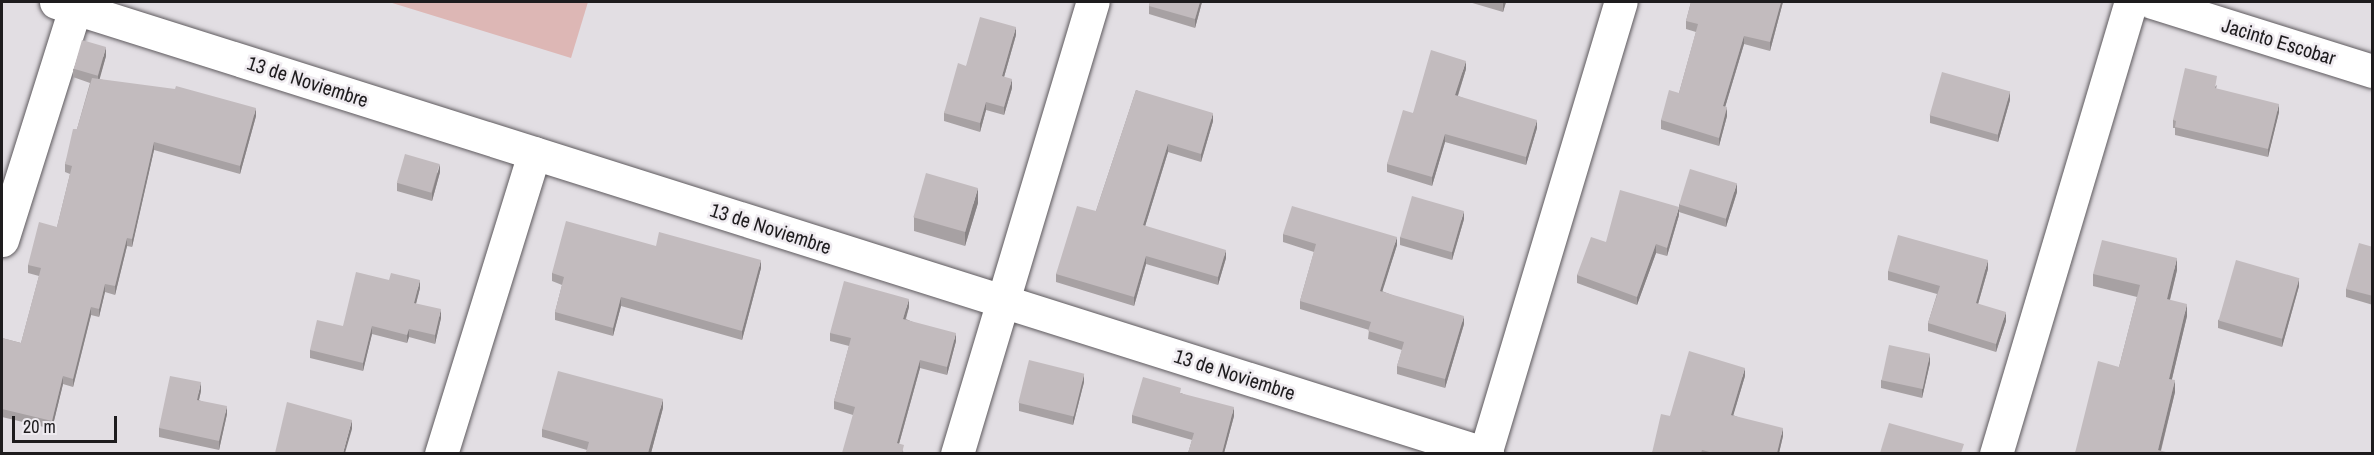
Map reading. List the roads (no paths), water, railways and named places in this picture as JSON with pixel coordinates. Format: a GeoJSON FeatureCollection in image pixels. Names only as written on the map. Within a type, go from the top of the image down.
{"type":"FeatureCollection","features":[{"type":"Feature","properties":{"kind":"street"},"geometry":{"type":"LineString","coordinates":[[957,453],[1093,2]]}},
{"type":"Feature","properties":{"kind":"street"},"geometry":{"type":"LineString","coordinates":[[1486,453],[1622,2]]}},
{"type":"Feature","properties":{"kind":"street"},"geometry":{"type":"LineString","coordinates":[[1996,453],[2131,2]]}},
{"type":"Feature","properties":{"kind":"street","name":"Jacinto Escobar"},"geometry":{"type":"LineString","coordinates":[[2152,2],[2373,71]]}},
{"type":"Feature","properties":{"kind":"street"},"geometry":{"type":"LineString","coordinates":[[2,240],[69,4]]}},
{"type":"Feature","properties":{"kind":"street","name":"13 de Noviembre"},"geometry":{"type":"LineString","coordinates":[[69,4],[1486,453]]}},
{"type":"Feature","properties":{"kind":"street"},"geometry":{"type":"LineString","coordinates":[[441,453],[534,153]]}}]}
